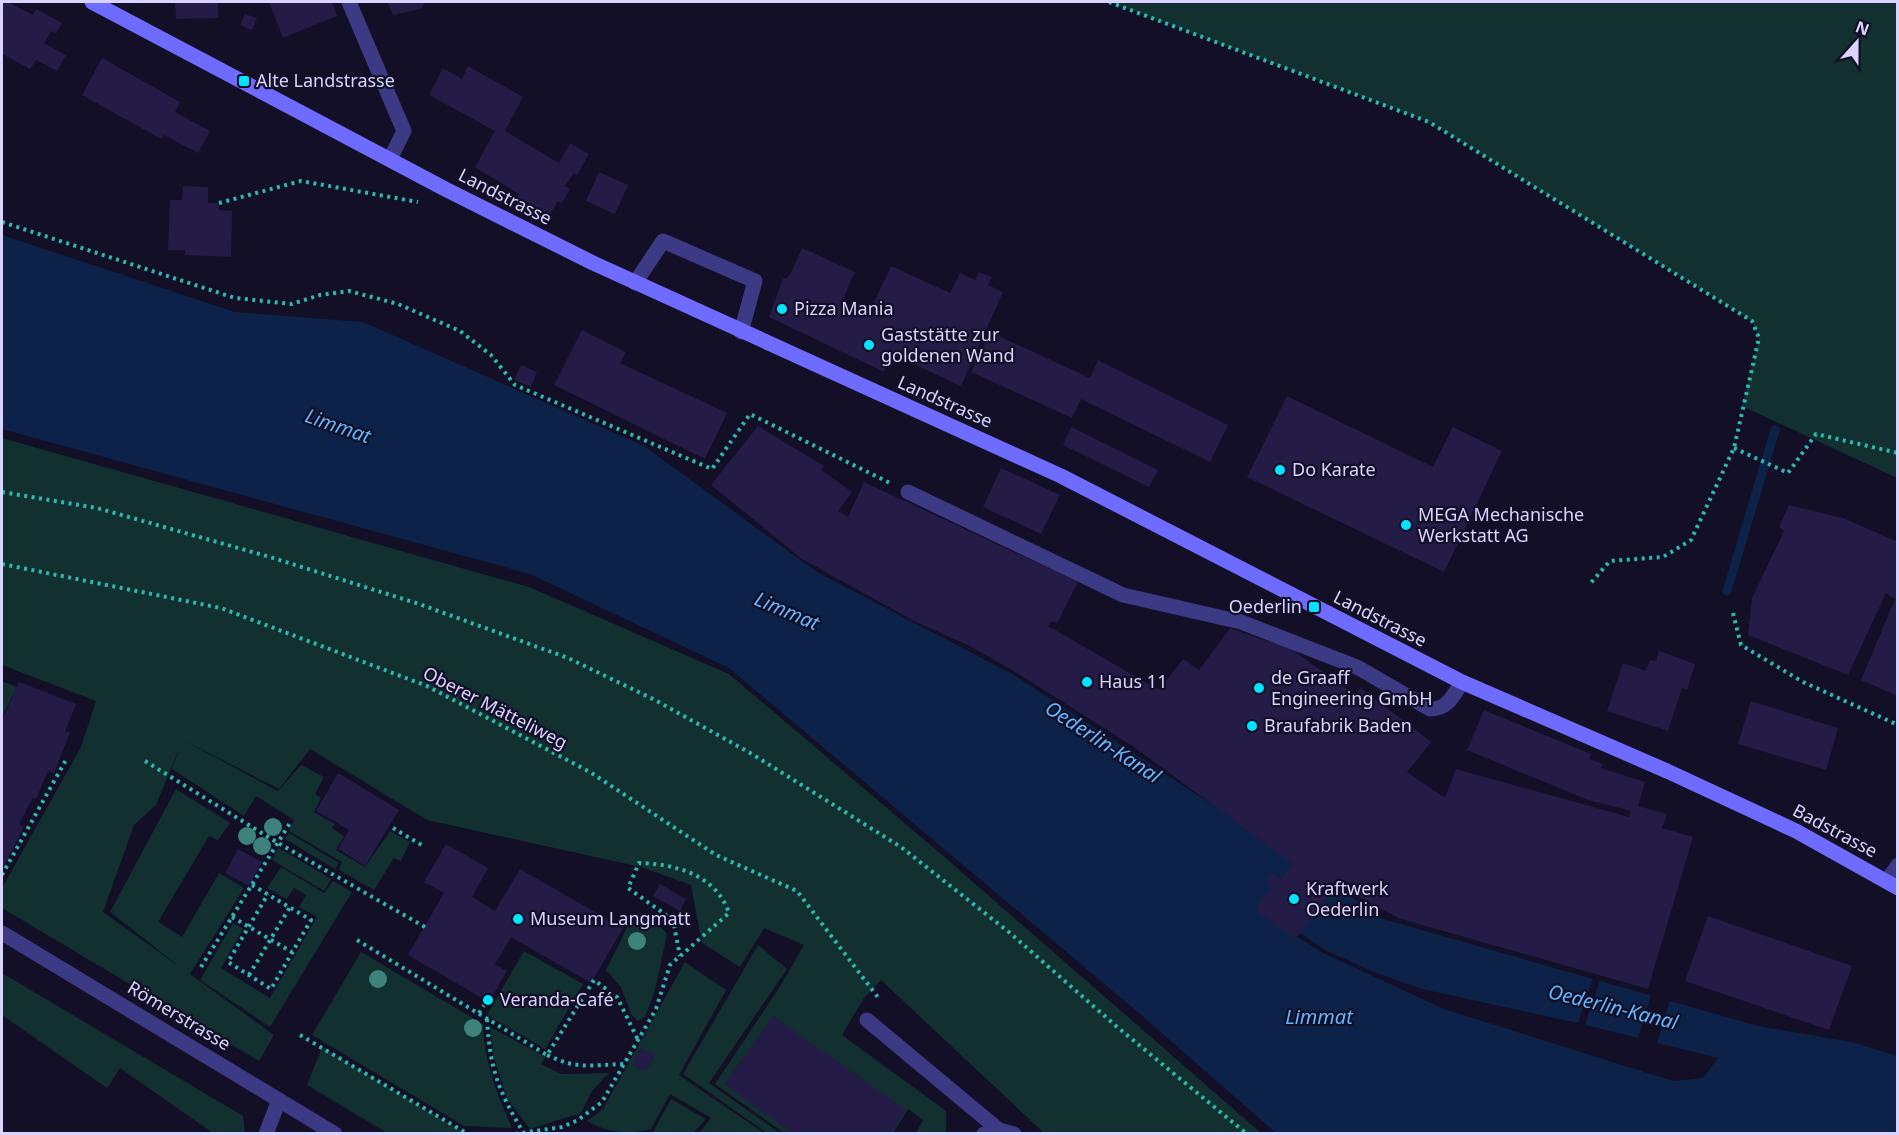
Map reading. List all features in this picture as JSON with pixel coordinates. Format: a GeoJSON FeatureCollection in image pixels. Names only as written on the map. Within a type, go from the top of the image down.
{"type":"FeatureCollection","features":[{"type":"Feature","properties":{"kind":"main road","name":"Landstrasse"},"geometry":{"type":"LineString","coordinates":[[92,2],[447,189],[635,283],[1061,476],[1462,682],[1754,811]]}},
{"type":"Feature","properties":{"kind":"main road","name":"Badstrasse"},"geometry":{"type":"LineString","coordinates":[[1754,811],[1796,831],[1892,885]]}},
{"type":"Feature","properties":{"kind":"street"},"geometry":{"type":"LineString","coordinates":[[349,2],[404,131],[391,158]]}},
{"type":"Feature","properties":{"kind":"street"},"geometry":{"type":"LineString","coordinates":[[635,283],[663,241],[755,281],[741,332]]}},
{"type":"Feature","properties":{"kind":"street"},"geometry":{"type":"LineString","coordinates":[[908,492],[1123,596],[1241,622],[1357,667],[1430,709],[1441,709],[1449,702],[1462,682]]}},
{"type":"Feature","properties":{"kind":"street"},"geometry":{"type":"LineString","coordinates":[[1892,885],[1898,865]]}},
{"type":"Feature","properties":{"kind":"street","name":"Römerstrasse"},"geometry":{"type":"LineString","coordinates":[[2,933],[335,1134]]}},
{"type":"Feature","properties":{"kind":"street"},"geometry":{"type":"LineString","coordinates":[[867,1020],[1007,1132]]}},
{"type":"Feature","properties":{"kind":"street"},"geometry":{"type":"LineString","coordinates":[[266,1134],[279,1100]]}},
{"type":"Feature","properties":{"kind":"street"},"geometry":{"type":"LineString","coordinates":[[984,1134],[1007,1132]]}},
{"type":"Feature","properties":{"kind":"path"},"geometry":{"type":"LineString","coordinates":[[1109,2],[1429,122],[1752,321],[1759,339],[1734,448],[1691,540],[1663,557],[1610,561],[1589,585]]}},
{"type":"Feature","properties":{"kind":"path"},"geometry":{"type":"LineString","coordinates":[[219,203],[301,181],[439,206],[447,189]]}},
{"type":"Feature","properties":{"kind":"path"},"geometry":{"type":"LineString","coordinates":[[2,222],[235,298],[292,304],[320,295],[350,291],[398,304],[460,331],[491,355],[515,385],[712,469],[750,414],[908,492]]}},
{"type":"Feature","properties":{"kind":"path"},"geometry":{"type":"LineString","coordinates":[[1734,448],[1788,472],[1816,434],[1898,453]]}},
{"type":"Feature","properties":{"kind":"path"},"geometry":{"type":"LineString","coordinates":[[2,492],[97,508],[419,604],[568,658],[656,700],[752,754],[901,847],[1010,933],[1116,1026],[1247,1134]]}},
{"type":"Feature","properties":{"kind":"path","name":"Oberer Mätteliweg"},"geometry":{"type":"LineString","coordinates":[[2,564],[220,608],[427,686],[509,729],[590,772],[716,855],[797,891],[880,1000],[867,1020]]}},
{"type":"Feature","properties":{"kind":"path"},"geometry":{"type":"LineString","coordinates":[[1733,613],[1741,645],[1803,682],[1898,725]]}},
{"type":"Feature","properties":{"kind":"path"},"geometry":{"type":"LineString","coordinates":[[2,875],[67,758]]}},
{"type":"Feature","properties":{"kind":"path"},"geometry":{"type":"LineString","coordinates":[[145,761],[278,843],[425,927]]}},
{"type":"Feature","properties":{"kind":"path"},"geometry":{"type":"LineString","coordinates":[[201,967],[290,822]]}},
{"type":"Feature","properties":{"kind":"path"},"geometry":{"type":"LineString","coordinates":[[393,828],[426,847]]}},
{"type":"Feature","properties":{"kind":"path"},"geometry":{"type":"LineString","coordinates":[[514,1134],[562,1127],[578,1120],[602,1102],[656,1009],[670,965],[729,913],[723,897],[696,874],[664,864],[639,863],[628,888],[673,920],[680,956]]}},
{"type":"Feature","properties":{"kind":"path"},"geometry":{"type":"LineString","coordinates":[[252,885],[268,894],[290,907],[311,920],[271,989],[228,962],[268,894]]}},
{"type":"Feature","properties":{"kind":"path"},"geometry":{"type":"LineString","coordinates":[[249,975],[290,907]]}},
{"type":"Feature","properties":{"kind":"path"},"geometry":{"type":"LineString","coordinates":[[232,917],[292,952]]}},
{"type":"Feature","properties":{"kind":"path"},"geometry":{"type":"LineString","coordinates":[[357,940],[547,1055],[568,1065],[585,1067],[624,1064]]}},
{"type":"Feature","properties":{"kind":"path"},"geometry":{"type":"LineString","coordinates":[[547,1055],[594,980],[617,997],[638,1040]]}},
{"type":"Feature","properties":{"kind":"path"},"geometry":{"type":"LineString","coordinates":[[479,1013],[486,1002]]}},
{"type":"Feature","properties":{"kind":"path"},"geometry":{"type":"LineString","coordinates":[[487,1018],[489,1057],[503,1098],[523,1132]]}},
{"type":"Feature","properties":{"kind":"path"},"geometry":{"type":"LineString","coordinates":[[300,1035],[468,1134]]}},
{"type":"Feature","properties":{"kind":"green space"},"geometry":{"type":"Polygon","coordinates":[[[1109,2],[1897,2],[1897,478],[1742,406],[1759,339],[1752,321],[1429,122],[1109,2]]]}},
{"type":"Feature","properties":{"kind":"green space"},"geometry":{"type":"Polygon","coordinates":[[[2,438],[529,587],[729,674],[941,854],[1261,1133],[1044,1133],[881,980],[864,998],[842,1035],[946,1111],[946,1133],[916,1133],[923,1120],[908,1109],[893,1133],[784,1133],[715,1084],[779,988],[804,945],[764,928],[740,967],[702,943],[691,885],[641,867],[427,820],[310,749],[279,789],[183,740],[278,791],[301,765],[324,777],[315,794],[321,798],[314,812],[335,824],[332,828],[344,836],[336,850],[365,867],[390,831],[410,842],[401,861],[394,858],[374,890],[339,870],[342,862],[289,831],[294,820],[256,796],[244,816],[172,769],[180,747],[156,805],[134,825],[103,912],[180,967],[110,912],[176,789],[230,823],[218,840],[209,836],[158,922],[182,937],[219,873],[244,888],[190,974],[274,1035],[259,1061],[2,908],[2,888],[81,747],[96,701],[2,665],[2,438]]]}},
{"type":"Feature","properties":{"kind":"green space"},"geometry":{"type":"Polygon","coordinates":[[[2,681],[17,687],[2,717],[2,681]]]}},
{"type":"Feature","properties":{"kind":"green space"},"geometry":{"type":"Polygon","coordinates":[[[289,833],[339,863],[335,869],[285,839],[289,833]]]}},
{"type":"Feature","properties":{"kind":"green space"},"geometry":{"type":"Polygon","coordinates":[[[279,848],[331,879],[324,891],[272,860],[279,848]]]}},
{"type":"Feature","properties":{"kind":"green space"},"geometry":{"type":"Polygon","coordinates":[[[281,867],[324,893],[333,881],[352,892],[270,1027],[200,980],[233,923],[243,929],[221,968],[270,998],[317,917],[299,907],[306,895],[294,888],[287,899],[267,888],[281,867]]]}},
{"type":"Feature","properties":{"kind":"green space"},"geometry":{"type":"Polygon","coordinates":[[[632,918],[655,920],[667,934],[655,990],[645,1017],[638,1021],[631,1014],[621,987],[606,970],[632,918]]]}},
{"type":"Feature","properties":{"kind":"green space"},"geometry":{"type":"Polygon","coordinates":[[[758,945],[787,969],[709,1083],[780,1133],[767,1133],[683,1074],[758,945]]]}},
{"type":"Feature","properties":{"kind":"green space"},"geometry":{"type":"Polygon","coordinates":[[[524,951],[583,984],[545,1049],[487,1015],[524,951]]]}},
{"type":"Feature","properties":{"kind":"green space"},"geometry":{"type":"Polygon","coordinates":[[[361,952],[483,1024],[486,1051],[496,1090],[512,1128],[464,1126],[312,1035],[361,952]]]}},
{"type":"Feature","properties":{"kind":"green space"},"geometry":{"type":"Polygon","coordinates":[[[685,962],[726,990],[679,1075],[764,1133],[699,1133],[711,1118],[670,1094],[651,1129],[618,1132],[587,1121],[603,1109],[685,962]]]}},
{"type":"Feature","properties":{"kind":"green space"},"geometry":{"type":"Polygon","coordinates":[[[2,973],[243,1116],[245,1133],[213,1133],[120,1068],[107,1088],[2,1015],[2,973]]]}},
{"type":"Feature","properties":{"kind":"green space"},"geometry":{"type":"Polygon","coordinates":[[[490,1027],[546,1057],[541,1064],[561,1074],[609,1073],[592,1091],[581,1113],[530,1129],[507,1099],[493,1054],[490,1027]]]}},
{"type":"Feature","properties":{"kind":"green space"},"geometry":{"type":"Polygon","coordinates":[[[322,1047],[465,1133],[387,1133],[307,1085],[322,1047]]]}},
{"type":"Feature","properties":{"kind":"green space"},"geometry":{"type":"Polygon","coordinates":[[[671,1099],[706,1119],[693,1133],[649,1133],[653,1132],[671,1099]]]}},
{"type":"Feature","properties":{"kind":"water","name":"Limmat"},"geometry":{"type":"Polygon","coordinates":[[[2,235],[235,312],[363,322],[644,446],[817,572],[1014,675],[1335,885],[1380,918],[1758,1026],[1852,1042],[1897,1056],[1897,1133],[1276,1133],[1140,1014],[729,668],[530,574],[2,429],[2,235]]]}},
{"type":"Feature","properties":{"kind":"pier"},"geometry":{"type":"Polygon","coordinates":[[[1300,933],[1325,950],[1376,973],[1422,989],[1578,1023],[1593,978],[1597,979],[1600,980],[1585,1025],[1638,1038],[1651,995],[1670,1000],[1657,1043],[1718,1058],[1703,1078],[1673,1081],[1444,1009],[1323,953],[1297,937],[1300,933]]]}},
{"type":"Feature","properties":{"kind":"building"},"geometry":{"type":"Polygon","coordinates":[[[2,2],[8,2],[33,15],[36,9],[62,23],[56,34],[51,31],[44,43],[66,55],[57,71],[36,60],[30,69],[2,54],[2,2]]]}},
{"type":"Feature","properties":{"kind":"building"},"geometry":{"type":"Polygon","coordinates":[[[175,2],[218,2],[218,18],[176,19],[175,2]]]}},
{"type":"Feature","properties":{"kind":"building"},"geometry":{"type":"Polygon","coordinates":[[[269,2],[332,2],[337,16],[283,38],[269,2]]]}},
{"type":"Feature","properties":{"kind":"building"},"geometry":{"type":"Polygon","coordinates":[[[388,2],[425,2],[421,9],[393,15],[388,2]]]}},
{"type":"Feature","properties":{"kind":"building"},"geometry":{"type":"Polygon","coordinates":[[[245,14],[257,18],[252,30],[240,25],[245,14]]]}},
{"type":"Feature","properties":{"kind":"building"},"geometry":{"type":"Polygon","coordinates":[[[102,58],[180,102],[175,112],[210,131],[198,153],[164,135],[161,139],[82,95],[102,58]]]}},
{"type":"Feature","properties":{"kind":"building"},"geometry":{"type":"Polygon","coordinates":[[[468,66],[523,97],[505,131],[559,163],[570,143],[589,154],[577,175],[574,173],[565,186],[570,189],[562,203],[558,201],[549,215],[517,197],[519,194],[475,167],[495,131],[429,95],[443,68],[462,79],[468,66]]]}},
{"type":"Feature","properties":{"kind":"building"},"geometry":{"type":"Polygon","coordinates":[[[599,172],[628,185],[615,214],[586,201],[599,172]]]}},
{"type":"Feature","properties":{"kind":"building"},"geometry":{"type":"Polygon","coordinates":[[[183,186],[208,187],[208,203],[219,203],[219,210],[232,211],[231,257],[185,255],[185,250],[168,250],[170,200],[182,200],[183,186]]]}},
{"type":"Feature","properties":{"kind":"building"},"geometry":{"type":"Polygon","coordinates":[[[802,248],[855,272],[842,301],[869,313],[891,266],[950,293],[960,273],[975,280],[979,272],[992,277],[988,285],[1003,292],[961,386],[892,354],[884,372],[769,317],[783,278],[786,279],[791,273],[802,248]]]}},
{"type":"Feature","properties":{"kind":"building"},"geometry":{"type":"Polygon","coordinates":[[[582,330],[626,352],[620,363],[727,413],[705,459],[554,385],[582,330]]]}},
{"type":"Feature","properties":{"kind":"building"},"geometry":{"type":"Polygon","coordinates":[[[990,332],[1090,378],[1098,360],[1228,425],[1210,462],[1081,399],[1072,418],[971,372],[990,332]]]}},
{"type":"Feature","properties":{"kind":"building"},"geometry":{"type":"Polygon","coordinates":[[[521,365],[537,372],[531,387],[514,380],[521,365]]]}},
{"type":"Feature","properties":{"kind":"building","name":"MEGA Mechanische Werkstatt AG"},"geometry":{"type":"Polygon","coordinates":[[[1287,396],[1433,467],[1453,427],[1502,451],[1444,572],[1247,477],[1287,396]]]}},
{"type":"Feature","properties":{"kind":"building"},"geometry":{"type":"Polygon","coordinates":[[[758,426],[824,466],[821,470],[852,492],[838,511],[848,517],[864,482],[1078,582],[1057,623],[1051,621],[1048,626],[1159,690],[1183,659],[1199,670],[1230,628],[1269,642],[1273,636],[1355,695],[1361,688],[1431,742],[1407,772],[1445,798],[1456,769],[1629,817],[1631,811],[1588,800],[1467,750],[1484,710],[1591,754],[1589,759],[1603,764],[1601,768],[1645,782],[1638,806],[1667,814],[1662,828],[1693,837],[1648,989],[1401,919],[1324,879],[1334,888],[1295,939],[1255,910],[1272,888],[1265,883],[1273,873],[1281,879],[1293,864],[1134,747],[1017,673],[970,646],[914,621],[802,559],[711,485],[758,426]]]}},
{"type":"Feature","properties":{"kind":"building"},"geometry":{"type":"Polygon","coordinates":[[[1071,427],[1158,470],[1149,487],[1063,445],[1071,427]]]}},
{"type":"Feature","properties":{"kind":"building"},"geometry":{"type":"Polygon","coordinates":[[[1001,468],[1060,495],[1041,534],[983,507],[1001,468]]]}},
{"type":"Feature","properties":{"kind":"building"},"geometry":{"type":"Polygon","coordinates":[[[1789,505],[1843,518],[1898,542],[1898,696],[1861,680],[1895,599],[1886,593],[1848,675],[1748,635],[1752,598],[1784,531],[1779,527],[1789,505]]]}},
{"type":"Feature","properties":{"kind":"building"},"geometry":{"type":"Polygon","coordinates":[[[1659,651],[1695,664],[1687,690],[1682,688],[1668,731],[1607,711],[1623,663],[1646,671],[1650,660],[1656,661],[1659,651]]]}},
{"type":"Feature","properties":{"kind":"building"},"geometry":{"type":"Polygon","coordinates":[[[19,682],[76,704],[65,732],[70,733],[54,773],[48,771],[36,799],[33,798],[19,824],[24,827],[2,870],[2,720],[19,682]]]}},
{"type":"Feature","properties":{"kind":"building"},"geometry":{"type":"Polygon","coordinates":[[[1751,701],[1838,728],[1826,770],[1738,744],[1751,701]]]}},
{"type":"Feature","properties":{"kind":"building"},"geometry":{"type":"Polygon","coordinates":[[[338,773],[399,810],[365,866],[338,849],[349,830],[316,811],[338,773]]]}},
{"type":"Feature","properties":{"kind":"building","name":"Museum Langmatt"},"geometry":{"type":"Polygon","coordinates":[[[446,844],[488,868],[472,897],[495,911],[520,869],[623,928],[591,983],[511,937],[495,964],[507,971],[489,1002],[408,955],[444,893],[424,882],[446,844]]]}},
{"type":"Feature","properties":{"kind":"building"},"geometry":{"type":"Polygon","coordinates":[[[238,849],[262,862],[249,886],[225,873],[238,849]]]}},
{"type":"Feature","properties":{"kind":"building"},"geometry":{"type":"Polygon","coordinates":[[[660,884],[686,899],[680,911],[653,896],[660,884]]]}},
{"type":"Feature","properties":{"kind":"building"},"geometry":{"type":"Polygon","coordinates":[[[1708,916],[1852,966],[1829,1030],[1685,981],[1708,916]]]}},
{"type":"Feature","properties":{"kind":"building"},"geometry":{"type":"Polygon","coordinates":[[[773,1016],[906,1110],[889,1134],[793,1134],[724,1084],[773,1016]]]}},
{"type":"Feature","properties":{"kind":"building"},"geometry":{"type":"Polygon","coordinates":[[[640,1048],[655,1055],[646,1072],[632,1065],[640,1048]]]}},
{"type":"Feature","properties":{"kind":"waterway"},"geometry":{"type":"LineString","coordinates":[[1727,591],[1775,430]]}},
{"type":"Feature","properties":{"kind":"place","name":"Alte Landstrasse"},"geometry":{"type":"Point","coordinates":[244,81]}},
{"type":"Feature","properties":{"kind":"place","name":"Pizza Mania"},"geometry":{"type":"Point","coordinates":[782,309]}},
{"type":"Feature","properties":{"kind":"place","name":"Gaststätte zur goldenen Wand"},"geometry":{"type":"Point","coordinates":[869,345]}},
{"type":"Feature","properties":{"kind":"place","name":"Do Karate"},"geometry":{"type":"Point","coordinates":[1280,470]}},
{"type":"Feature","properties":{"kind":"place","name":"MEGA Mechanische Werkstatt AG"},"geometry":{"type":"Point","coordinates":[1406,525]}},
{"type":"Feature","properties":{"kind":"place","name":"Oederlin"},"geometry":{"type":"Point","coordinates":[1314,607]}},
{"type":"Feature","properties":{"kind":"place","name":"Haus 11"},"geometry":{"type":"Point","coordinates":[1087,682]}},
{"type":"Feature","properties":{"kind":"place","name":"de Graaff Engineering GmbH"},"geometry":{"type":"Point","coordinates":[1259,688]}},
{"type":"Feature","properties":{"kind":"place","name":"Braufabrik Baden"},"geometry":{"type":"Point","coordinates":[1252,726]}},
{"type":"Feature","properties":{"kind":"place","name":"Kraftwerk Oederlin"},"geometry":{"type":"Point","coordinates":[1294,899]}},
{"type":"Feature","properties":{"kind":"place","name":"Museum Langmatt"},"geometry":{"type":"Point","coordinates":[518,919]}},
{"type":"Feature","properties":{"kind":"place","name":"Veranda-Café"},"geometry":{"type":"Point","coordinates":[488,1000]}},
{"type":"Feature","properties":{"kind":"water label","name":"Oederlin-Kanal"},"geometry":{"type":"Point","coordinates":[1103,742]}},
{"type":"Feature","properties":{"kind":"water label","name":"Oederlin-Kanal"},"geometry":{"type":"Point","coordinates":[1613,1007]}}]}
